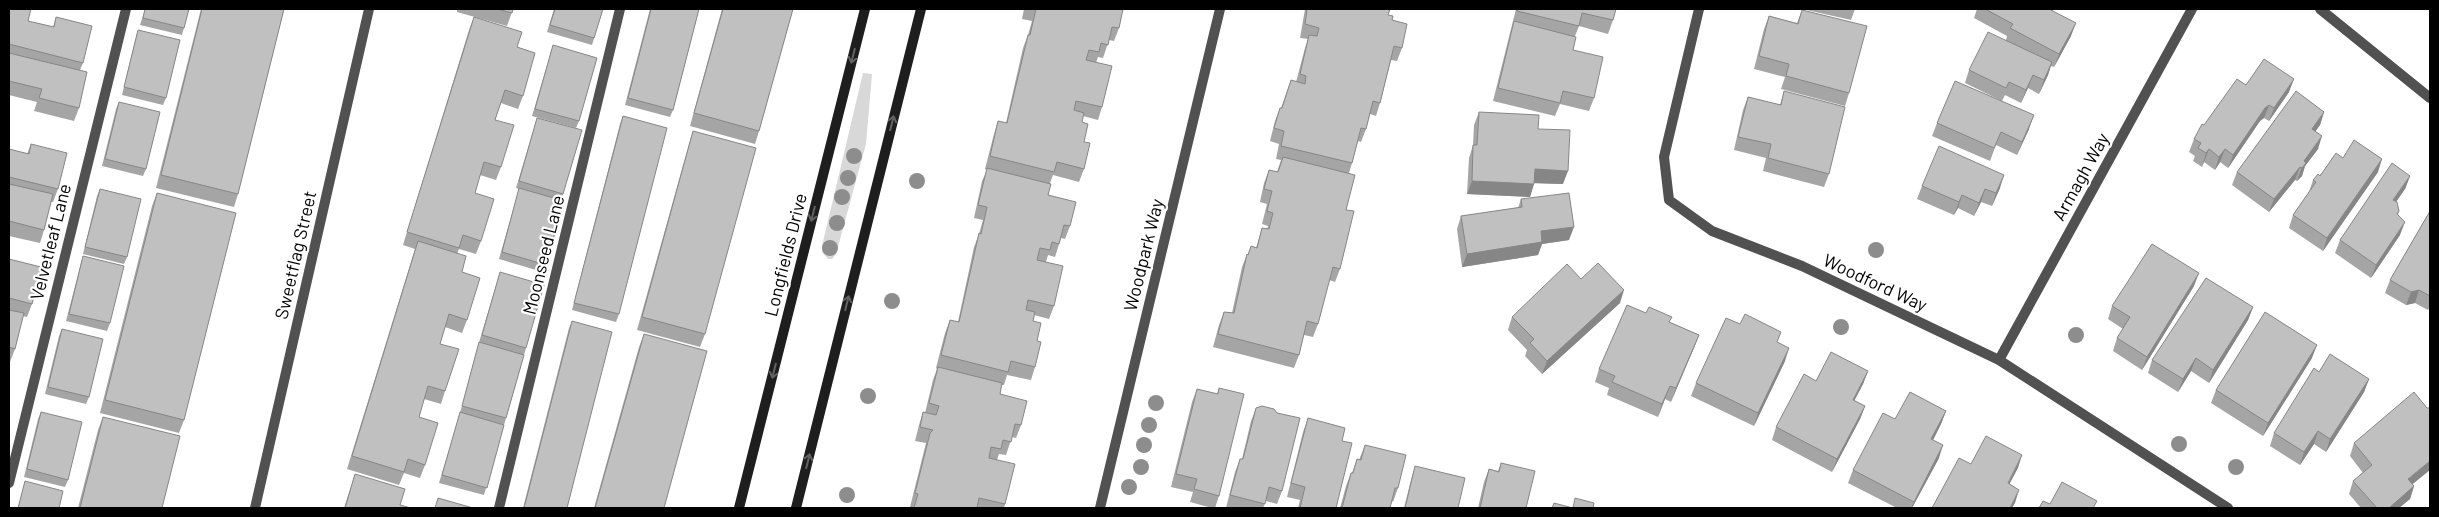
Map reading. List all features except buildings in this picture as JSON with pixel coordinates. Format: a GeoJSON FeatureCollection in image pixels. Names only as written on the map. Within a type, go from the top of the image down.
{"type":"FeatureCollection","features":[{"type":"Feature","properties":{"kind":"street","name":"Velvetleaf Lane"},"geometry":{"type":"LineString","coordinates":[[9,483],[126,9]]}},
{"type":"Feature","properties":{"kind":"street","name":"Sweetflag Street"},"geometry":{"type":"LineString","coordinates":[[255,508],[369,9]]}},
{"type":"Feature","properties":{"kind":"street","name":"Moonseed Lane"},"geometry":{"type":"LineString","coordinates":[[499,508],[620,9]]}},
{"type":"Feature","properties":{"kind":"street","name":"Longfields Drive"},"geometry":{"type":"LineString","coordinates":[[740,508],[865,9]]}},
{"type":"Feature","properties":{"kind":"street"},"geometry":{"type":"LineString","coordinates":[[796,508],[921,9]]}},
{"type":"Feature","properties":{"kind":"street","name":"Woodpark Way"},"geometry":{"type":"LineString","coordinates":[[1100,508],[1220,9]]}},
{"type":"Feature","properties":{"kind":"street","name":"Woodford Way"},"geometry":{"type":"LineString","coordinates":[[1699,9],[1664,156],[1669,200],[1712,231],[1802,266],[1999,360],[2228,508]]}},
{"type":"Feature","properties":{"kind":"street","name":"Armagh Way"},"geometry":{"type":"LineString","coordinates":[[1999,360],[2192,9]]}},
{"type":"Feature","properties":{"kind":"street"},"geometry":{"type":"LineString","coordinates":[[2320,9],[2430,98]]}},
{"type":"Feature","properties":{"kind":"shaded area"},"geometry":{"type":"Polygon","coordinates":[[[863,73],[872,74],[866,144],[836,254],[832,259],[828,259],[822,252],[822,246],[863,73]]]}}]}
